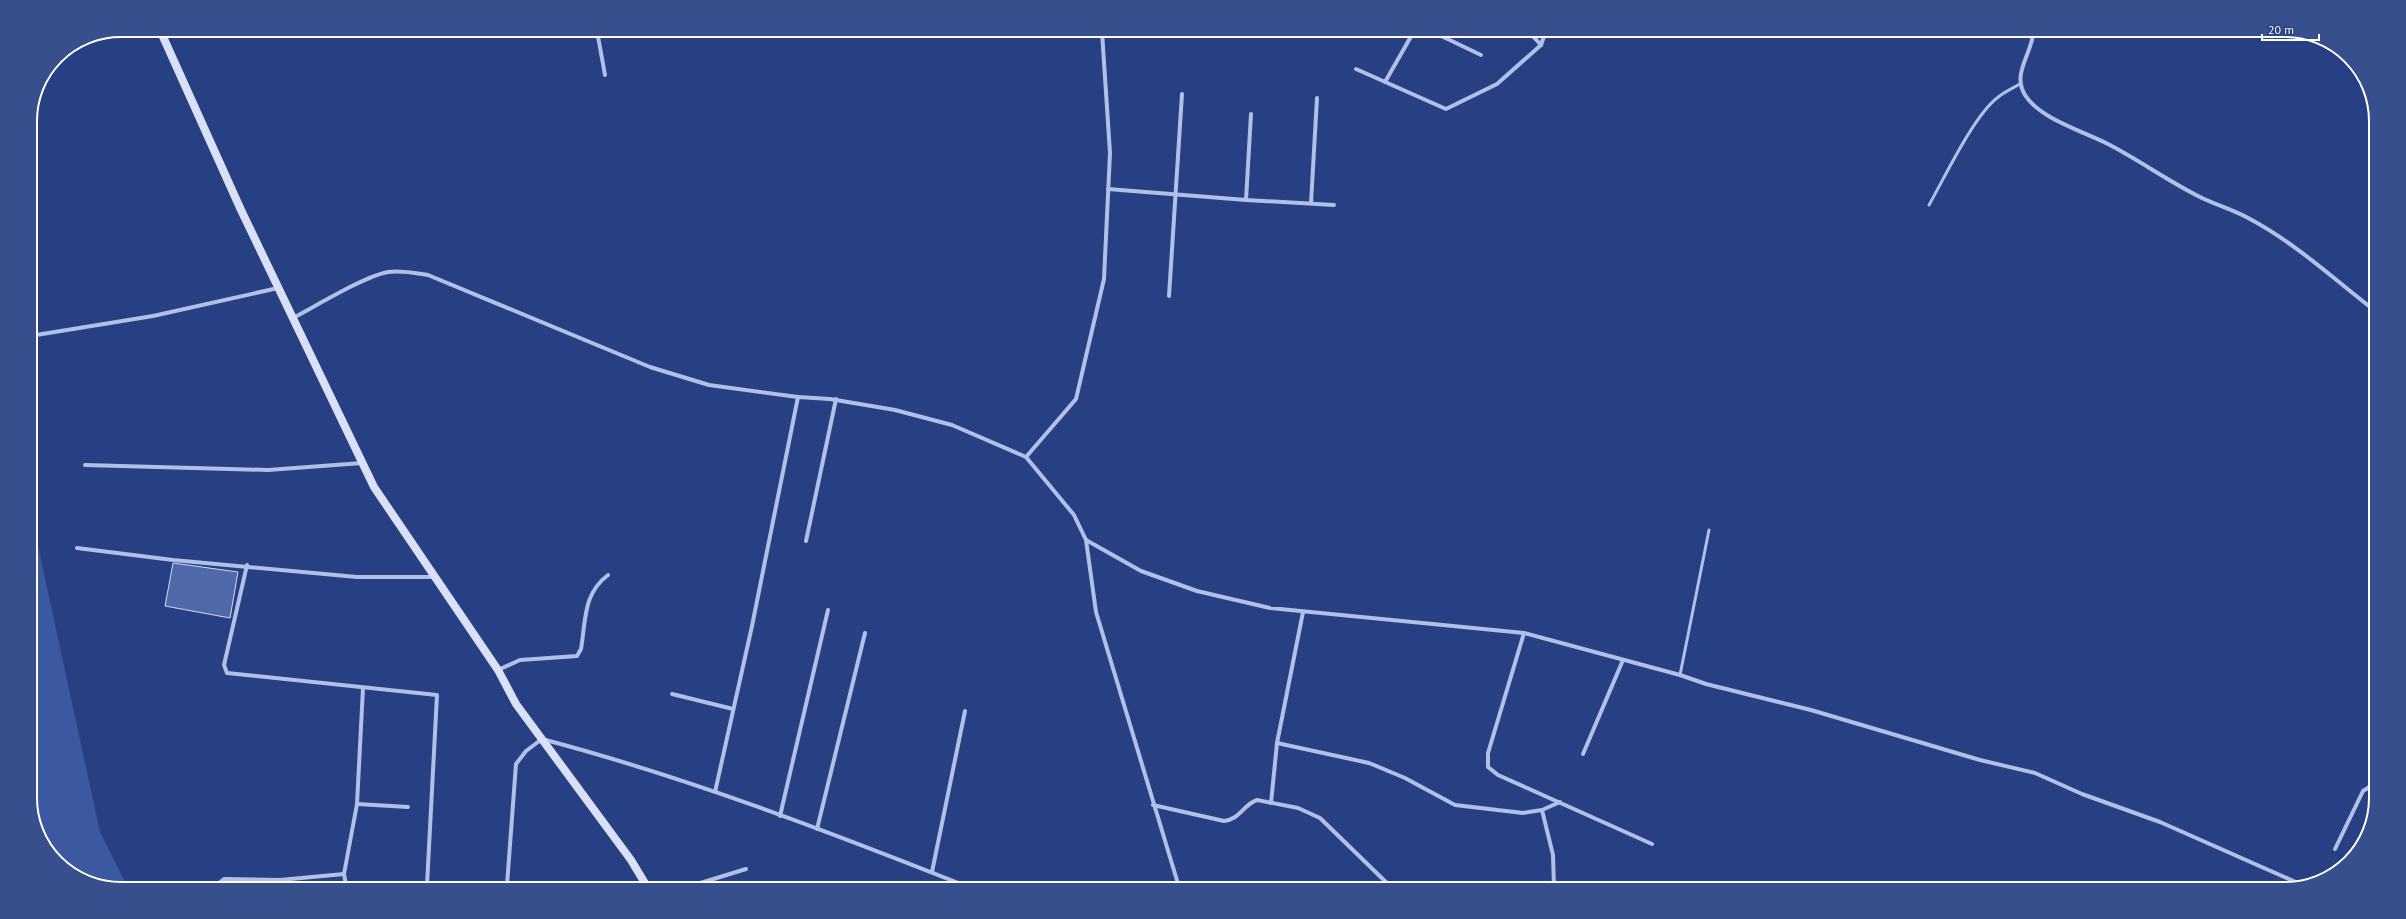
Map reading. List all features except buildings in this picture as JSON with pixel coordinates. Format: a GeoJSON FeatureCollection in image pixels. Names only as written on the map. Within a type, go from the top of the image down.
{"type":"FeatureCollection","features":[{"type":"Feature","properties":{"kind":"street"},"geometry":{"type":"LineString","coordinates":[[163,37],[278,288],[374,487],[433,577],[498,670],[516,704],[631,860],[644,882]]}},
{"type":"Feature","properties":{"kind":"street"},"geometry":{"type":"LineString","coordinates":[[598,37],[605,75]]}},
{"type":"Feature","properties":{"kind":"street"},"geometry":{"type":"LineString","coordinates":[[1026,457],[1076,399],[1104,279],[1110,153],[1102,37]]}},
{"type":"Feature","properties":{"kind":"street"},"geometry":{"type":"LineString","coordinates":[[1385,82],[1411,37]]}},
{"type":"Feature","properties":{"kind":"street"},"geometry":{"type":"LineString","coordinates":[[1443,37],[1481,55]]}},
{"type":"Feature","properties":{"kind":"street"},"geometry":{"type":"LineString","coordinates":[[1534,37],[1541,44]]}},
{"type":"Feature","properties":{"kind":"street"},"geometry":{"type":"LineString","coordinates":[[1356,69],[1446,109],[1497,84],[1541,44],[1544,37]]}},
{"type":"Feature","properties":{"kind":"street"},"geometry":{"type":"LineString","coordinates":[[2033,37],[2032,44],[2022,67],[2020,84],[2025,95],[2038,109],[2107,143],[2200,196],[2250,218],[2284,240],[2369,306]]}},
{"type":"Feature","properties":{"kind":"street"},"geometry":{"type":"LineString","coordinates":[[1170,296],[1182,94]]}},
{"type":"Feature","properties":{"kind":"street"},"geometry":{"type":"LineString","coordinates":[[1311,203],[1316,98]]}},
{"type":"Feature","properties":{"kind":"street"},"geometry":{"type":"LineString","coordinates":[[1246,200],[1251,114]]}},
{"type":"Feature","properties":{"kind":"street"},"geometry":{"type":"LineString","coordinates":[[1108,189],[1246,200],[1334,205]]}},
{"type":"Feature","properties":{"kind":"street"},"geometry":{"type":"LineString","coordinates":[[293,318],[387,272],[407,271],[428,275],[650,367],[683,378],[709,385],[798,397],[836,400],[895,410],[952,426],[1026,457],[1074,515],[1086,540],[1096,612],[1153,805],[1178,882]]}},
{"type":"Feature","properties":{"kind":"street"},"geometry":{"type":"LineString","coordinates":[[37,335],[152,316],[278,288]]}},
{"type":"Feature","properties":{"kind":"street"},"geometry":{"type":"LineString","coordinates":[[715,792],[752,626],[798,397]]}},
{"type":"Feature","properties":{"kind":"street"},"geometry":{"type":"LineString","coordinates":[[806,541],[836,400]]}},
{"type":"Feature","properties":{"kind":"street"},"geometry":{"type":"LineString","coordinates":[[85,465],[268,470],[362,462]]}},
{"type":"Feature","properties":{"kind":"street"},"geometry":{"type":"LineString","coordinates":[[1086,540],[1141,571],[1197,591],[1270,608],[1524,633],[1680,675],[1706,684],[1811,710],[1980,760],[2035,773],[2082,794],[2160,822],[2294,881]]}},
{"type":"Feature","properties":{"kind":"street"},"geometry":{"type":"LineString","coordinates":[[77,548],[173,560],[247,565],[356,577],[433,577]]}},
{"type":"Feature","properties":{"kind":"street"},"geometry":{"type":"LineString","coordinates":[[247,565],[224,665],[227,673],[437,695],[427,882]]}},
{"type":"Feature","properties":{"kind":"street"},"geometry":{"type":"LineString","coordinates":[[498,670],[524,660],[577,656],[581,649],[590,594],[598,583],[608,575]]}},
{"type":"Feature","properties":{"kind":"street"},"geometry":{"type":"LineString","coordinates":[[780,816],[828,610]]}},
{"type":"Feature","properties":{"kind":"street"},"geometry":{"type":"LineString","coordinates":[[1271,804],[1277,742],[1303,612]]}},
{"type":"Feature","properties":{"kind":"street"},"geometry":{"type":"LineString","coordinates":[[817,829],[865,633]]}},
{"type":"Feature","properties":{"kind":"street"},"geometry":{"type":"LineString","coordinates":[[1524,633],[1488,753],[1488,766],[1498,775],[1652,844]]}},
{"type":"Feature","properties":{"kind":"street"},"geometry":{"type":"LineString","coordinates":[[1583,754],[1623,660]]}},
{"type":"Feature","properties":{"kind":"street"},"geometry":{"type":"LineString","coordinates":[[345,882],[344,874],[357,804],[363,688]]}},
{"type":"Feature","properties":{"kind":"street"},"geometry":{"type":"LineString","coordinates":[[672,694],[733,710]]}},
{"type":"Feature","properties":{"kind":"street"},"geometry":{"type":"LineString","coordinates":[[932,872],[965,710]]}},
{"type":"Feature","properties":{"kind":"street"},"geometry":{"type":"LineString","coordinates":[[542,738],[623,760],[817,829],[956,882]]}},
{"type":"Feature","properties":{"kind":"street"},"geometry":{"type":"LineString","coordinates":[[507,882],[516,764],[526,751],[542,738]]}},
{"type":"Feature","properties":{"kind":"street"},"geometry":{"type":"LineString","coordinates":[[1277,742],[1369,763],[1405,778],[1455,805],[1523,813],[1542,810],[1560,802]]}},
{"type":"Feature","properties":{"kind":"street"},"geometry":{"type":"LineString","coordinates":[[2335,849],[2363,791],[2369,787]]}},
{"type":"Feature","properties":{"kind":"street"},"geometry":{"type":"LineString","coordinates":[[1153,805],[1215,820],[1229,820],[1251,802],[1257,800],[1271,804],[1298,808],[1320,818],[1386,882]]}},
{"type":"Feature","properties":{"kind":"street"},"geometry":{"type":"LineString","coordinates":[[357,804],[408,807]]}},
{"type":"Feature","properties":{"kind":"street"},"geometry":{"type":"LineString","coordinates":[[1542,810],[1553,855],[1554,882]]}},
{"type":"Feature","properties":{"kind":"street"},"geometry":{"type":"LineString","coordinates":[[704,882],[746,869]]}},
{"type":"Feature","properties":{"kind":"street"},"geometry":{"type":"LineString","coordinates":[[220,882],[224,879],[280,882],[344,874]]}},
{"type":"Feature","properties":{"kind":"lane"},"geometry":{"type":"LineString","coordinates":[[1929,205],[1969,134],[1996,98],[2020,84]]}},
{"type":"Feature","properties":{"kind":"lane"},"geometry":{"type":"LineString","coordinates":[[1680,675],[1709,530]]}},
{"type":"Feature","properties":{"kind":"shaded area"},"geometry":{"type":"Polygon","coordinates":[[[37,541],[100,832],[125,882],[94,878],[70,865],[54,849],[48,840],[40,819],[37,803],[37,541]]]}}]}
